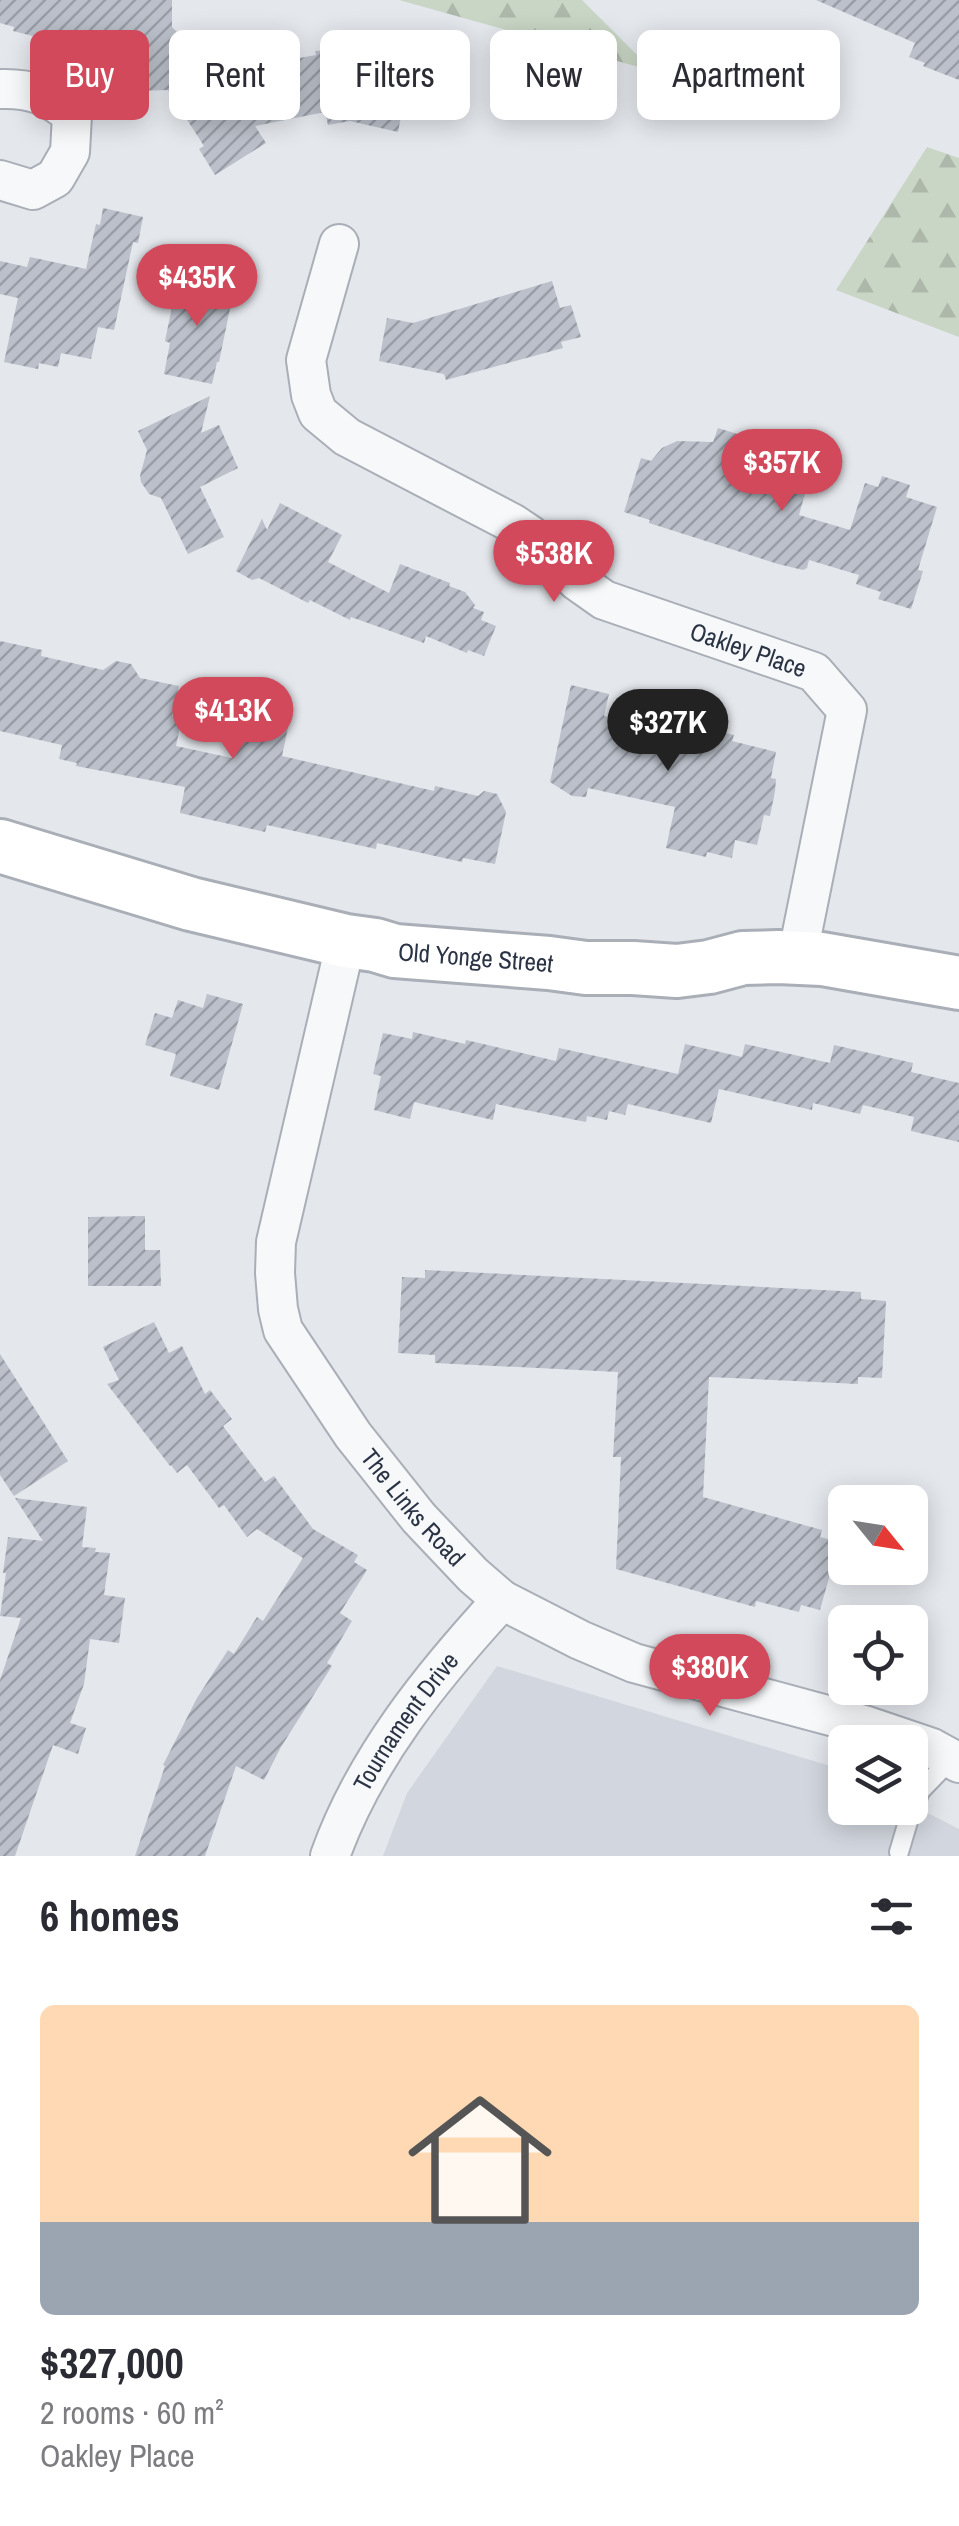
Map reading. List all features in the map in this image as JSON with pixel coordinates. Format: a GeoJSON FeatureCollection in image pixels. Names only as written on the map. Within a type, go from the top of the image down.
{"type":"FeatureCollection","features":[{"type":"Feature","properties":{"kind":"street"},"geometry":{"type":"LineString","coordinates":[[0,89],[19,88],[52,99],[72,116],[70,152],[55,178],[34,190],[0,180]]}},
{"type":"Feature","properties":{"kind":"street","name":"Oakley Place"},"geometry":{"type":"LineString","coordinates":[[339,244],[306,360],[311,395],[318,412],[330,424],[346,438],[521,528],[577,581],[604,600],[814,672],[848,710],[797,958]]}},
{"type":"Feature","properties":{"kind":"street","name":"Old Yonge Street"},"geometry":{"type":"LineString","coordinates":[[0,846],[192,904],[395,951],[586,968],[677,971],[743,958],[797,958],[847,962],[959,983]]}},
{"type":"Feature","properties":{"kind":"street","name":"The Links Road"},"geometry":{"type":"LineString","coordinates":[[346,942],[276,1242],[274,1273],[283,1330],[354,1435],[419,1518],[502,1600],[634,1663],[864,1725],[932,1748],[955,1761]]}},
{"type":"Feature","properties":{"kind":"street","name":"Tournament Drive"},"geometry":{"type":"LineString","coordinates":[[330,1856],[365,1776],[437,1676],[502,1600]]}},
{"type":"Feature","properties":{"kind":"lane"},"geometry":{"type":"LineString","coordinates":[[898,1852],[920,1790],[955,1761]]}},
{"type":"Feature","properties":{"kind":"shaded area"},"geometry":{"type":"Polygon","coordinates":[[[497,1666],[828,1766],[828,1825],[928,1825],[928,1813],[959,1829],[959,1856],[383,1856],[407,1793],[497,1666]]]}},
{"type":"Feature","properties":{"kind":"green space"},"geometry":{"type":"Polygon","coordinates":[[[399,0],[582,0],[612,30],[506,30],[399,0]]]}},
{"type":"Feature","properties":{"kind":"green space"},"geometry":{"type":"Polygon","coordinates":[[[617,35],[637,55],[637,67],[617,61],[617,35]]]}},
{"type":"Feature","properties":{"kind":"green space"},"geometry":{"type":"Polygon","coordinates":[[[927,147],[959,158],[959,337],[836,290],[927,147]]]}},
{"type":"Feature","properties":{"kind":"building"},"geometry":{"type":"Polygon","coordinates":[[[0,0],[172,0],[175,30],[169,30],[169,92],[149,91],[149,30],[30,30],[30,35],[0,23],[0,0]]]}},
{"type":"Feature","properties":{"kind":"building"},"geometry":{"type":"Polygon","coordinates":[[[816,0],[959,0],[959,80],[909,57],[915,43],[816,0]]]}},
{"type":"Feature","properties":{"kind":"building"},"geometry":{"type":"Polygon","coordinates":[[[320,51],[320,113],[300,117],[300,58],[320,51]]]}},
{"type":"Feature","properties":{"kind":"building"},"geometry":{"type":"Polygon","coordinates":[[[187,120],[285,120],[255,126],[266,143],[215,175],[199,149],[204,146],[187,120]]]}},
{"type":"Feature","properties":{"kind":"building"},"geometry":{"type":"Polygon","coordinates":[[[327,120],[400,120],[398,132],[350,121],[328,125],[327,120]]]}},
{"type":"Feature","properties":{"kind":"building"},"geometry":{"type":"Polygon","coordinates":[[[103,208],[143,217],[138,243],[133,242],[114,330],[98,327],[91,359],[61,353],[58,367],[39,363],[38,369],[4,362],[18,298],[0,294],[0,261],[27,267],[30,257],[86,269],[103,208]]]}},
{"type":"Feature","properties":{"kind":"building"},"geometry":{"type":"Polygon","coordinates":[[[210,268],[225,298],[232,299],[212,384],[164,374],[170,343],[165,341],[175,292],[182,293],[186,273],[200,276],[210,268]]]}},
{"type":"Feature","properties":{"kind":"building"},"geometry":{"type":"Polygon","coordinates":[[[552,281],[560,308],[571,305],[581,337],[561,342],[563,348],[446,380],[444,374],[379,361],[387,318],[413,323],[552,281]]]}},
{"type":"Feature","properties":{"kind":"building"},"geometry":{"type":"Polygon","coordinates":[[[210,396],[201,433],[219,425],[238,468],[200,487],[224,537],[188,554],[161,498],[149,494],[141,482],[147,450],[138,431],[210,396]]]}},
{"type":"Feature","properties":{"kind":"building"},"geometry":{"type":"Polygon","coordinates":[[[718,428],[747,437],[743,449],[804,468],[810,476],[799,515],[850,530],[865,483],[878,487],[882,476],[910,485],[906,497],[937,507],[911,609],[878,599],[881,592],[856,584],[859,575],[809,560],[803,570],[778,564],[624,512],[641,458],[651,461],[662,448],[677,441],[713,442],[718,428]]]}},
{"type":"Feature","properties":{"kind":"building"},"geometry":{"type":"Polygon","coordinates":[[[280,503],[342,535],[328,562],[389,593],[400,564],[465,592],[475,605],[473,608],[484,612],[481,620],[496,626],[484,656],[426,636],[424,643],[351,617],[350,620],[236,571],[262,519],[267,530],[280,503]]]}},
{"type":"Feature","properties":{"kind":"building"},"geometry":{"type":"Polygon","coordinates":[[[0,641],[42,650],[41,656],[103,670],[116,661],[131,664],[140,678],[179,686],[172,716],[182,718],[176,746],[232,758],[246,694],[293,704],[282,756],[434,791],[435,786],[478,796],[484,791],[497,794],[506,812],[495,864],[463,858],[462,862],[377,843],[376,849],[267,825],[265,832],[180,813],[185,787],[76,766],[77,763],[59,759],[62,745],[0,731],[0,641]]]}},
{"type":"Feature","properties":{"kind":"building"},"geometry":{"type":"Polygon","coordinates":[[[571,685],[609,694],[604,716],[678,733],[680,723],[734,735],[732,741],[776,752],[770,816],[764,815],[757,845],[735,840],[732,858],[666,848],[675,807],[588,788],[586,797],[572,796],[550,782],[571,685]]]}},
{"type":"Feature","properties":{"kind":"building"},"geometry":{"type":"Polygon","coordinates":[[[207,994],[243,1004],[219,1090],[170,1076],[176,1054],[145,1045],[155,1013],[172,1018],[178,1000],[203,1008],[207,994]]]}},
{"type":"Feature","properties":{"kind":"building"},"geometry":{"type":"Polygon","coordinates":[[[413,1032],[556,1061],[559,1048],[678,1074],[685,1044],[742,1057],[745,1044],[830,1063],[834,1045],[913,1063],[911,1072],[959,1083],[959,1142],[911,1131],[914,1117],[863,1105],[860,1114],[813,1103],[812,1110],[719,1089],[711,1123],[628,1104],[625,1115],[609,1111],[607,1120],[587,1116],[586,1122],[496,1104],[493,1120],[414,1102],[410,1119],[374,1110],[381,1076],[373,1074],[383,1033],[412,1039],[413,1032]]]}},
{"type":"Feature","properties":{"kind":"building"},"geometry":{"type":"Polygon","coordinates":[[[145,1216],[145,1250],[160,1250],[161,1286],[88,1286],[88,1217],[145,1216]]]}},
{"type":"Feature","properties":{"kind":"building"},"geometry":{"type":"Polygon","coordinates":[[[425,1270],[861,1292],[861,1299],[886,1301],[882,1378],[858,1377],[858,1384],[709,1377],[703,1497],[822,1530],[820,1537],[828,1539],[828,1581],[820,1610],[801,1605],[799,1612],[756,1601],[755,1607],[616,1569],[621,1457],[613,1457],[618,1372],[435,1363],[435,1355],[398,1353],[402,1277],[425,1278],[425,1270]]]}},
{"type":"Feature","properties":{"kind":"building"},"geometry":{"type":"Polygon","coordinates":[[[154,1322],[169,1353],[182,1346],[205,1394],[210,1390],[232,1419],[223,1426],[265,1482],[274,1476],[313,1529],[358,1555],[354,1562],[367,1570],[340,1613],[352,1621],[327,1663],[332,1666],[264,1780],[236,1766],[205,1856],[135,1856],[163,1765],[197,1698],[228,1650],[234,1654],[257,1617],[263,1621],[303,1558],[257,1529],[247,1537],[187,1465],[177,1473],[170,1466],[107,1384],[119,1380],[103,1347],[154,1322]]]}},
{"type":"Feature","properties":{"kind":"building"},"geometry":{"type":"Polygon","coordinates":[[[0,1354],[68,1461],[14,1496],[0,1475],[0,1354]]]}},
{"type":"Feature","properties":{"kind":"building"},"geometry":{"type":"Polygon","coordinates":[[[15,1498],[87,1507],[82,1547],[110,1553],[104,1595],[125,1598],[119,1643],[90,1639],[84,1684],[70,1723],[86,1728],[78,1754],[53,1745],[15,1856],[0,1856],[0,1680],[21,1618],[0,1616],[3,1573],[8,1537],[43,1541],[15,1498]]]}}]}
